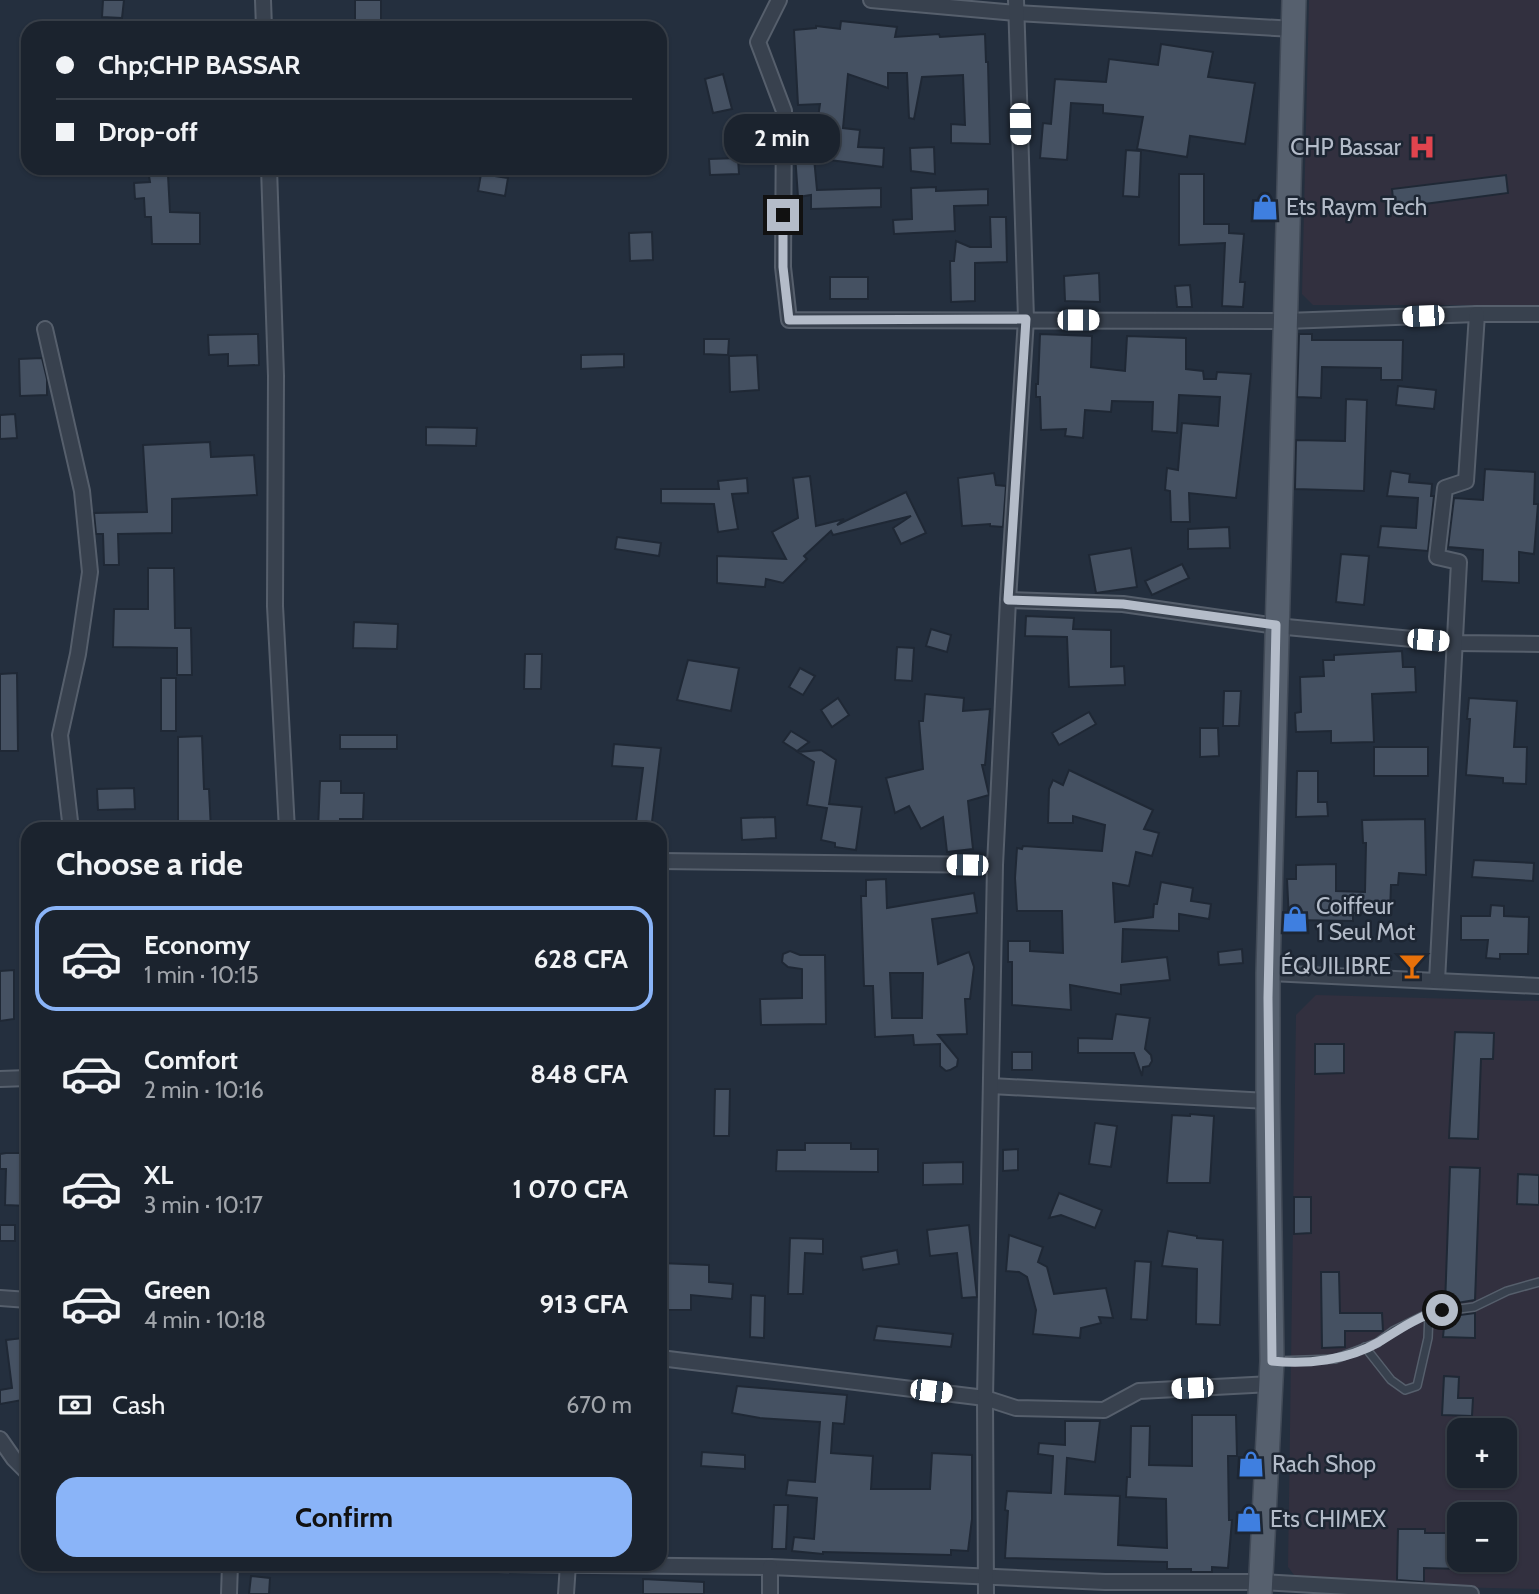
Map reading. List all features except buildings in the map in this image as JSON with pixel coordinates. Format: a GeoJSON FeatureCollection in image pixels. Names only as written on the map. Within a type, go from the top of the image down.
{"type":"FeatureCollection","features":[{"type":"Feature","properties":{"kind":"main road"},"geometry":{"type":"LineString","coordinates":[[1261,1588],[1272,1361],[1268,973],[1294,0]]}},
{"type":"Feature","properties":{"kind":"street"},"geometry":{"type":"LineString","coordinates":[[263,0],[264,21]]}},
{"type":"Feature","properties":{"kind":"street"},"geometry":{"type":"LineString","coordinates":[[779,0],[758,42],[784,111],[783,267],[789,320],[1286,321],[1539,314]]}},
{"type":"Feature","properties":{"kind":"street"},"geometry":{"type":"LineString","coordinates":[[871,0],[1016,6],[1294,29]]}},
{"type":"Feature","properties":{"kind":"street"},"geometry":{"type":"LineString","coordinates":[[986,1594],[985,1398],[995,865],[1026,319],[1016,6]]}},
{"type":"Feature","properties":{"kind":"street"},"geometry":{"type":"LineString","coordinates":[[269,175],[276,376],[275,606],[287,822]]}},
{"type":"Feature","properties":{"kind":"street"},"geometry":{"type":"LineString","coordinates":[[1437,981],[1459,562],[1437,557],[1446,488],[1466,481],[1477,314]]}},
{"type":"Feature","properties":{"kind":"street"},"geometry":{"type":"LineString","coordinates":[[46,329],[82,491],[90,572],[78,654],[60,735],[70,822]]}},
{"type":"Feature","properties":{"kind":"street"},"geometry":{"type":"LineString","coordinates":[[1008,600],[1123,604],[1276,625],[1454,643],[1539,644]]}},
{"type":"Feature","properties":{"kind":"street"},"geometry":{"type":"LineString","coordinates":[[667,861],[995,865]]}},
{"type":"Feature","properties":{"kind":"street"},"geometry":{"type":"LineString","coordinates":[[1268,973],[1539,986]]}},
{"type":"Feature","properties":{"kind":"street"},"geometry":{"type":"LineString","coordinates":[[0,1079],[21,1078]]}},
{"type":"Feature","properties":{"kind":"street"},"geometry":{"type":"LineString","coordinates":[[991,1086],[1268,1101]]}},
{"type":"Feature","properties":{"kind":"street"},"geometry":{"type":"LineString","coordinates":[[0,1298],[21,1300]]}},
{"type":"Feature","properties":{"kind":"street"},"geometry":{"type":"LineString","coordinates":[[667,1359],[985,1398],[1016,1408],[1104,1410],[1139,1391],[1271,1384]]}},
{"type":"Feature","properties":{"kind":"street"},"geometry":{"type":"LineString","coordinates":[[0,1439],[21,1466]]}},
{"type":"Feature","properties":{"kind":"street"},"geometry":{"type":"LineString","coordinates":[[667,1566],[770,1567],[1105,1588],[1261,1588],[1471,1594]]}},
{"type":"Feature","properties":{"kind":"street"},"geometry":{"type":"LineString","coordinates":[[770,1567],[770,1594]]}},
{"type":"Feature","properties":{"kind":"street"},"geometry":{"type":"LineString","coordinates":[[229,1594],[230,1571]]}},
{"type":"Feature","properties":{"kind":"street"},"geometry":{"type":"LineString","coordinates":[[566,1594],[568,1571]]}},
{"type":"Feature","properties":{"kind":"lane"},"geometry":{"type":"LineString","coordinates":[[1272,1361],[1335,1359],[1377,1343],[1393,1331],[1429,1313],[1474,1307],[1507,1291],[1539,1282]]}},
{"type":"Feature","properties":{"kind":"lane"},"geometry":{"type":"LineString","coordinates":[[1365,1347],[1391,1380],[1405,1390],[1417,1386],[1428,1338],[1429,1313]]}},
{"type":"Feature","properties":{"kind":"shaded area","name":"CHP Bassar"},"geometry":{"type":"Polygon","coordinates":[[[1309,0],[1539,0],[1539,305],[1313,305],[1302,294],[1309,0]]]}},
{"type":"Feature","properties":{"kind":"shaded area"},"geometry":{"type":"Polygon","coordinates":[[[1316,995],[1539,1001],[1539,1589],[1301,1584],[1288,1567],[1296,1015],[1316,995]]]}},
{"type":"Feature","properties":{"kind":"place","name":"CHP Bassar"},"geometry":{"type":"Point","coordinates":[1422,147]}},
{"type":"Feature","properties":{"kind":"place","name":"Ets Raym Tech"},"geometry":{"type":"Point","coordinates":[1265,207]}},
{"type":"Feature","properties":{"kind":"place","name":"Coiffeur 1 Seul Mot"},"geometry":{"type":"Point","coordinates":[1295,919]}},
{"type":"Feature","properties":{"kind":"place","name":"ÉQUILIBRE"},"geometry":{"type":"Point","coordinates":[1412,966]}},
{"type":"Feature","properties":{"kind":"place","name":"Rach Shop"},"geometry":{"type":"Point","coordinates":[1251,1464]}},
{"type":"Feature","properties":{"kind":"place","name":"Ets CHIMEX"},"geometry":{"type":"Point","coordinates":[1249,1519]}},
{"type":"Feature","properties":{"kind":"route"},"geometry":{"type":"LineString","coordinates":[[783,215],[783,267],[789,320],[1026,319],[1008,600],[1123,604],[1276,625],[1268,998],[1272,1361],[1335,1359],[1377,1343],[1393,1331],[1408,1326],[1429,1313],[1442,1310]]}}]}
